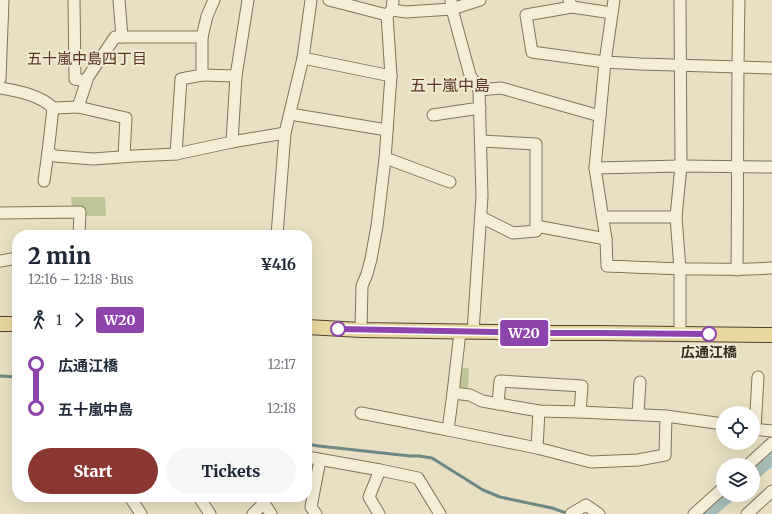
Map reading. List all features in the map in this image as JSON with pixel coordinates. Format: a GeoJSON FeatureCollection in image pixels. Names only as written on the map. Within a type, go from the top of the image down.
{"type":"FeatureCollection","features":[{"type":"Feature","properties":{"kind":"main road"},"geometry":{"type":"LineString","coordinates":[[0,324],[12,324]]}},
{"type":"Feature","properties":{"kind":"main road"},"geometry":{"type":"LineString","coordinates":[[312,327],[361,330],[467,332],[772,335]]}},
{"type":"Feature","properties":{"kind":"street"},"geometry":{"type":"LineString","coordinates":[[0,79],[4,0]]}},
{"type":"Feature","properties":{"kind":"street"},"geometry":{"type":"LineString","coordinates":[[74,0],[75,79],[86,81]]}},
{"type":"Feature","properties":{"kind":"street"},"geometry":{"type":"LineString","coordinates":[[119,0],[122,37]]}},
{"type":"Feature","properties":{"kind":"street"},"geometry":{"type":"LineString","coordinates":[[202,75],[202,37],[207,16],[214,0]]}},
{"type":"Feature","properties":{"kind":"street"},"geometry":{"type":"LineString","coordinates":[[232,142],[236,76],[248,0]]}},
{"type":"Feature","properties":{"kind":"street"},"geometry":{"type":"LineString","coordinates":[[277,230],[285,134],[303,58],[311,0]]}},
{"type":"Feature","properties":{"kind":"street"},"geometry":{"type":"LineString","coordinates":[[329,0],[391,8],[406,12],[480,0]]}},
{"type":"Feature","properties":{"kind":"street"},"geometry":{"type":"LineString","coordinates":[[614,0],[605,62],[595,168],[606,239],[607,266],[737,270],[772,268]]}},
{"type":"Feature","properties":{"kind":"street"},"geometry":{"type":"LineString","coordinates":[[680,0],[681,166],[676,216],[680,269],[680,334]]}},
{"type":"Feature","properties":{"kind":"street"},"geometry":{"type":"LineString","coordinates":[[737,270],[737,67],[739,0]]}},
{"type":"Feature","properties":{"kind":"street"},"geometry":{"type":"LineString","coordinates":[[612,12],[570,4],[526,15],[532,52],[605,62],[772,68]]}},
{"type":"Feature","properties":{"kind":"street"},"geometry":{"type":"LineString","coordinates":[[448,430],[453,393],[467,332],[481,217],[482,196],[479,90],[470,75],[452,5]]}},
{"type":"Feature","properties":{"kind":"street"},"geometry":{"type":"LineString","coordinates":[[361,330],[362,286],[367,274],[377,226],[385,159],[391,76],[391,8]]}},
{"type":"Feature","properties":{"kind":"street"},"geometry":{"type":"LineString","coordinates":[[78,107],[88,77],[115,38],[202,37]]}},
{"type":"Feature","properties":{"kind":"street"},"geometry":{"type":"LineString","coordinates":[[303,58],[391,76]]}},
{"type":"Feature","properties":{"kind":"street"},"geometry":{"type":"LineString","coordinates":[[176,154],[181,79],[202,75],[236,76]]}},
{"type":"Feature","properties":{"kind":"street"},"geometry":{"type":"LineString","coordinates":[[0,88],[34,96],[48,103],[53,108],[78,107],[126,118],[124,156]]}},
{"type":"Feature","properties":{"kind":"street"},"geometry":{"type":"LineString","coordinates":[[479,90],[501,88],[600,116]]}},
{"type":"Feature","properties":{"kind":"street"},"geometry":{"type":"LineString","coordinates":[[44,181],[53,108]]}},
{"type":"Feature","properties":{"kind":"street"},"geometry":{"type":"LineString","coordinates":[[433,115],[480,108]]}},
{"type":"Feature","properties":{"kind":"street"},"geometry":{"type":"LineString","coordinates":[[290,114],[387,130]]}},
{"type":"Feature","properties":{"kind":"street"},"geometry":{"type":"LineString","coordinates":[[48,152],[54,156],[93,159],[176,154],[232,142],[285,134]]}},
{"type":"Feature","properties":{"kind":"street"},"geometry":{"type":"LineString","coordinates":[[481,141],[536,144],[536,231],[513,233],[481,217]]}},
{"type":"Feature","properties":{"kind":"street"},"geometry":{"type":"LineString","coordinates":[[385,159],[450,182]]}},
{"type":"Feature","properties":{"kind":"street"},"geometry":{"type":"LineString","coordinates":[[595,168],[681,166],[772,167]]}},
{"type":"Feature","properties":{"kind":"street"},"geometry":{"type":"LineString","coordinates":[[0,212],[80,212],[80,230]]}},
{"type":"Feature","properties":{"kind":"street"},"geometry":{"type":"LineString","coordinates":[[603,217],[676,216]]}},
{"type":"Feature","properties":{"kind":"street"},"geometry":{"type":"LineString","coordinates":[[536,226],[606,239]]}},
{"type":"Feature","properties":{"kind":"street"},"geometry":{"type":"LineString","coordinates":[[0,261],[12,259]]}},
{"type":"Feature","properties":{"kind":"street"},"geometry":{"type":"LineString","coordinates":[[756,406],[758,377]]}},
{"type":"Feature","properties":{"kind":"street"},"geometry":{"type":"LineString","coordinates":[[498,404],[500,381],[582,386],[580,412]]}},
{"type":"Feature","properties":{"kind":"street"},"geometry":{"type":"LineString","coordinates":[[638,414],[640,382]]}},
{"type":"Feature","properties":{"kind":"street"},"geometry":{"type":"LineString","coordinates":[[453,393],[470,395],[482,401],[539,411],[638,414],[666,416],[716,423]]}},
{"type":"Feature","properties":{"kind":"street"},"geometry":{"type":"LineString","coordinates":[[537,448],[539,411]]}},
{"type":"Feature","properties":{"kind":"street"},"geometry":{"type":"LineString","coordinates":[[361,413],[537,448],[591,462],[638,460],[665,455],[666,416]]}},
{"type":"Feature","properties":{"kind":"street"},"geometry":{"type":"LineString","coordinates":[[760,430],[772,431]]}},
{"type":"Feature","properties":{"kind":"street"},"geometry":{"type":"LineString","coordinates":[[756,458],[772,443]]}},
{"type":"Feature","properties":{"kind":"street"},"geometry":{"type":"LineString","coordinates":[[312,458],[418,478],[440,514]]}},
{"type":"Feature","properties":{"kind":"street"},"geometry":{"type":"LineString","coordinates":[[316,514],[312,506],[320,460]]}},
{"type":"Feature","properties":{"kind":"street"},"geometry":{"type":"LineString","coordinates":[[379,514],[369,497],[380,470]]}},
{"type":"Feature","properties":{"kind":"street"},"geometry":{"type":"LineString","coordinates":[[747,514],[772,491]]}},
{"type":"Feature","properties":{"kind":"street"},"geometry":{"type":"LineString","coordinates":[[694,514],[716,494]]}},
{"type":"Feature","properties":{"kind":"street"},"geometry":{"type":"LineString","coordinates":[[133,502],[141,514]]}},
{"type":"Feature","properties":{"kind":"street"},"geometry":{"type":"LineString","coordinates":[[202,502],[210,514]]}},
{"type":"Feature","properties":{"kind":"street"},"geometry":{"type":"LineString","coordinates":[[253,514],[263,502]]}},
{"type":"Feature","properties":{"kind":"street"},"geometry":{"type":"LineString","coordinates":[[266,502],[270,514]]}},
{"type":"Feature","properties":{"kind":"street"},"geometry":{"type":"LineString","coordinates":[[571,514],[586,505],[599,514]]}},
{"type":"Feature","properties":{"kind":"green space"},"geometry":{"type":"Polygon","coordinates":[[[71,197],[105,197],[106,216],[86,216],[85,210],[72,210],[71,197]]]}},
{"type":"Feature","properties":{"kind":"green space"},"geometry":{"type":"Polygon","coordinates":[[[459,368],[469,368],[468,391],[458,388],[459,368]]]}},
{"type":"Feature","properties":{"kind":"waterway"},"geometry":{"type":"LineString","coordinates":[[0,376],[12,377]]}},
{"type":"Feature","properties":{"kind":"waterway"},"geometry":{"type":"LineString","coordinates":[[312,445],[432,458],[483,490],[500,497],[552,508],[569,514]]}},
{"type":"Feature","properties":{"kind":"waterway"},"geometry":{"type":"LineString","coordinates":[[760,466],[772,455]]}},
{"type":"Feature","properties":{"kind":"waterway"},"geometry":{"type":"LineString","coordinates":[[704,514],[718,502]]}},
{"type":"Feature","properties":{"kind":"bus line","name":"W20"},"geometry":{"type":"LineString","coordinates":[[338,329],[709,334]]}},
{"type":"Feature","properties":{"kind":"place","name":"広通江橋"},"geometry":{"type":"Point","coordinates":[709,334]}},
{"type":"Feature","properties":{"kind":"district","name":"五十嵐中島四丁目"},"geometry":{"type":"Point","coordinates":[87,59]}},
{"type":"Feature","properties":{"kind":"district","name":"五十嵐中島"},"geometry":{"type":"Point","coordinates":[450,85]}}]}
